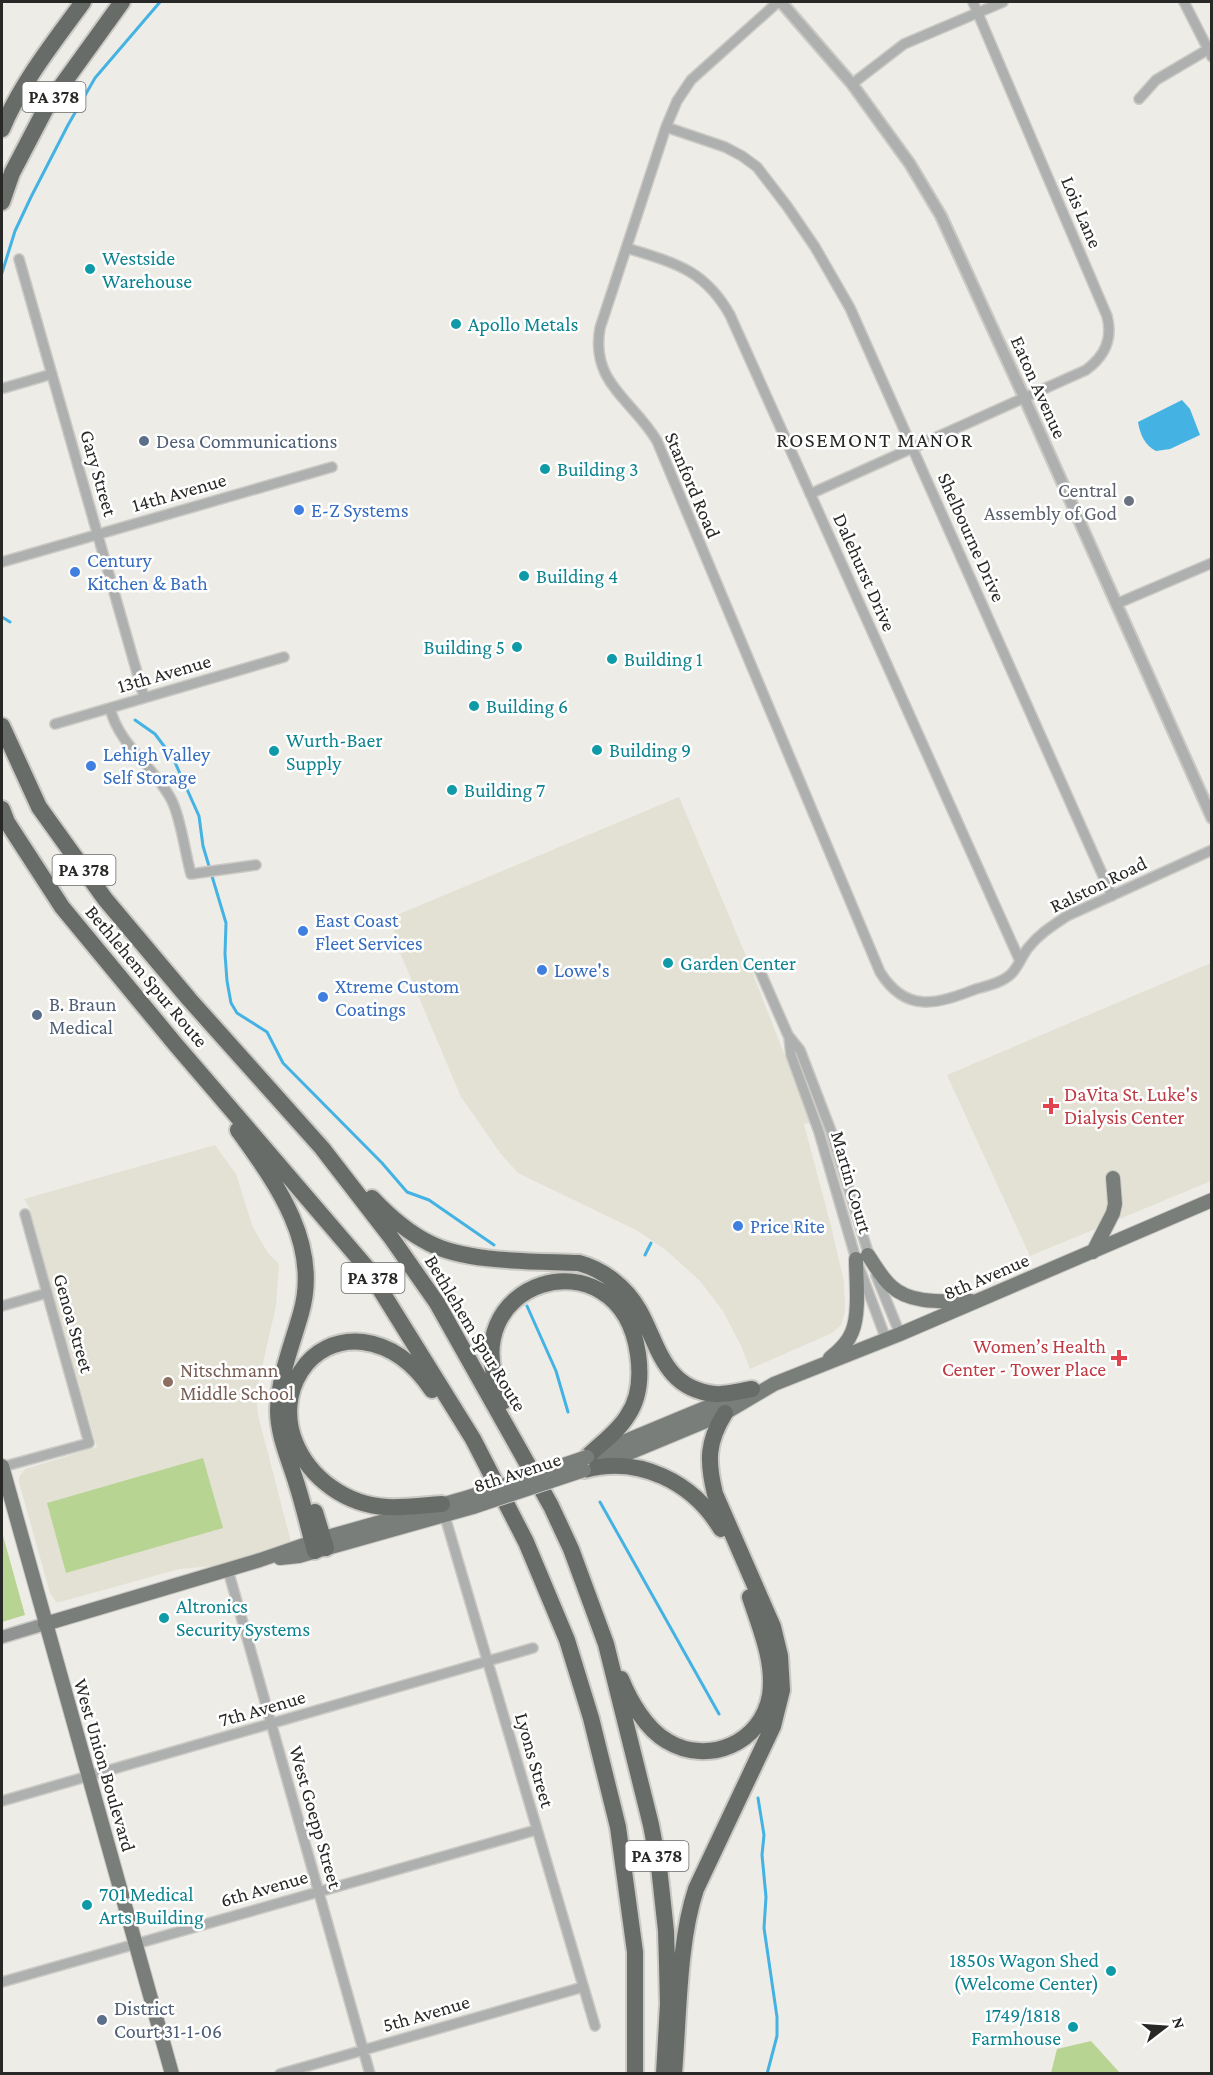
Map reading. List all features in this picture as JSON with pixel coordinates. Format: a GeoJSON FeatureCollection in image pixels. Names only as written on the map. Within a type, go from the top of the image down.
{"type":"FeatureCollection","features":[{"type":"Feature","properties":{"kind":"highway","name":"PA 378"},"geometry":{"type":"LineString","coordinates":[[2,129],[8,114],[44,57],[83,2]]}},
{"type":"Feature","properties":{"kind":"highway","name":"PA 378"},"geometry":{"type":"LineString","coordinates":[[2,202],[12,173],[47,106],[122,2]]}},
{"type":"Feature","properties":{"kind":"highway","name":"Bethlehem Spur Route"},"geometry":{"type":"LineString","coordinates":[[2,726],[39,807],[105,899],[189,999],[322,1148],[390,1236],[437,1303],[551,1506],[571,1549],[606,1644],[651,1825],[662,1889],[667,1963],[668,2004],[664,2073]]}},
{"type":"Feature","properties":{"kind":"highway","name":"Bethlehem Spur Route"},"geometry":{"type":"LineString","coordinates":[[2,809],[7,822],[62,907],[176,1045],[367,1268],[473,1439],[526,1542],[567,1640],[591,1718],[618,1827],[635,1952],[635,2073]]}},
{"type":"Feature","properties":{"kind":"highway"},"geometry":{"type":"LineString","coordinates":[[176,1045],[272,1178],[297,1227],[304,1252],[306,1283],[304,1299],[287,1358],[278,1411],[282,1438],[319,1545]]}},
{"type":"Feature","properties":{"kind":"highway"},"geometry":{"type":"LineString","coordinates":[[322,1148],[393,1220],[429,1244],[479,1257],[579,1263],[605,1274],[619,1285],[639,1310],[654,1345],[674,1376],[686,1385],[736,1399],[710,1444],[711,1477],[715,1494],[773,1627],[780,1656],[782,1690],[773,1725],[696,1889],[690,1907],[674,2073]]}},
{"type":"Feature","properties":{"kind":"highway"},"geometry":{"type":"LineString","coordinates":[[551,1506],[525,1444],[496,1385],[492,1356],[495,1333],[505,1308],[515,1298],[537,1286],[576,1281],[597,1288],[617,1304],[631,1325],[637,1345],[640,1381],[629,1414],[585,1464]]}},
{"type":"Feature","properties":{"kind":"highway"},"geometry":{"type":"LineString","coordinates":[[319,1545],[290,1418],[292,1397],[298,1375],[311,1358],[326,1348],[347,1341],[381,1346],[402,1357],[424,1379],[526,1542]]}},
{"type":"Feature","properties":{"kind":"highway"},"geometry":{"type":"LineString","coordinates":[[295,1442],[315,1474],[333,1490],[344,1496],[386,1507],[443,1510]]}},
{"type":"Feature","properties":{"kind":"highway"},"geometry":{"type":"LineString","coordinates":[[585,1464],[634,1466],[647,1470],[688,1491],[711,1512],[721,1528],[744,1579],[760,1629],[771,1678],[766,1711],[757,1726],[732,1746],[715,1751],[699,1752],[674,1745],[653,1730],[641,1715],[624,1687],[606,1644]]}},
{"type":"Feature","properties":{"kind":"main road"},"geometry":{"type":"LineString","coordinates":[[1094,1252],[1113,1213],[1115,1204],[1113,1178]]}},
{"type":"Feature","properties":{"kind":"main road","name":"8th Avenue"},"geometry":{"type":"LineString","coordinates":[[2,1637],[228,1570],[285,1550],[319,1545],[471,1502],[585,1464],[736,1399],[893,1337],[1212,1200]]}},
{"type":"Feature","properties":{"kind":"main road"},"geometry":{"type":"LineString","coordinates":[[862,1257],[893,1288],[903,1294],[924,1299],[979,1300]]}},
{"type":"Feature","properties":{"kind":"main road"},"geometry":{"type":"LineString","coordinates":[[824,1363],[843,1346],[853,1332],[862,1257]]}},
{"type":"Feature","properties":{"kind":"main road","name":"West Union Boulevard"},"geometry":{"type":"LineString","coordinates":[[2,1467],[172,2073]]}},
{"type":"Feature","properties":{"kind":"street","name":"Eaton Avenue"},"geometry":{"type":"LineString","coordinates":[[780,2],[852,84],[910,164],[941,216],[1212,818]]}},
{"type":"Feature","properties":{"kind":"street","name":"Stanford Road"},"geometry":{"type":"LineString","coordinates":[[780,2],[691,80],[677,101],[666,127],[600,328],[598,350],[604,374],[618,394],[642,419],[657,441],[880,972],[894,990],[915,1002]]}},
{"type":"Feature","properties":{"kind":"street","name":"Lois Lane"},"geometry":{"type":"LineString","coordinates":[[810,494],[1086,370],[1095,363],[1106,347],[1109,324],[973,2]]}},
{"type":"Feature","properties":{"kind":"street"},"geometry":{"type":"LineString","coordinates":[[852,84],[904,44],[1003,2]]}},
{"type":"Feature","properties":{"kind":"street"},"geometry":{"type":"LineString","coordinates":[[1139,99],[1156,80],[1209,53],[1184,2]]}},
{"type":"Feature","properties":{"kind":"street","name":"Shelbourne Drive"},"geometry":{"type":"LineString","coordinates":[[666,127],[726,147],[749,161],[763,173],[815,247],[850,308],[1112,896]]}},
{"type":"Feature","properties":{"kind":"street","name":"Dalehurst Drive"},"geometry":{"type":"LineString","coordinates":[[627,248],[683,267],[698,276],[722,300],[1020,961]]}},
{"type":"Feature","properties":{"kind":"street","name":"Gary Street"},"geometry":{"type":"LineString","coordinates":[[19,259],[144,697]]}},
{"type":"Feature","properties":{"kind":"street"},"geometry":{"type":"LineString","coordinates":[[4,388],[52,374]]}},
{"type":"Feature","properties":{"kind":"street","name":"14th Avenue"},"geometry":{"type":"LineString","coordinates":[[2,562],[332,467]]}},
{"type":"Feature","properties":{"kind":"street"},"geometry":{"type":"LineString","coordinates":[[1116,604],[1212,563]]}},
{"type":"Feature","properties":{"kind":"street","name":"13th Avenue"},"geometry":{"type":"LineString","coordinates":[[55,724],[284,657]]}},
{"type":"Feature","properties":{"kind":"street"},"geometry":{"type":"LineString","coordinates":[[110,708],[113,722],[121,736],[173,802],[191,874],[256,865]]}},
{"type":"Feature","properties":{"kind":"street","name":"Ralston Road"},"geometry":{"type":"LineString","coordinates":[[915,1002],[936,1003],[948,1000],[1004,979],[1011,974],[1035,940],[1047,928],[1087,906],[1212,850]]}},
{"type":"Feature","properties":{"kind":"street","name":"Martin Court"},"geometry":{"type":"LineString","coordinates":[[759,969],[788,1035],[791,1055],[862,1257],[893,1337]]}},
{"type":"Feature","properties":{"kind":"street","name":"Genoa Street"},"geometry":{"type":"LineString","coordinates":[[2,1467],[89,1443],[25,1214]]}},
{"type":"Feature","properties":{"kind":"street","name":"Martin Court"},"geometry":{"type":"LineString","coordinates":[[862,1257],[893,1337]]}},
{"type":"Feature","properties":{"kind":"street"},"geometry":{"type":"LineString","coordinates":[[2,1306],[47,1293]]}},
{"type":"Feature","properties":{"kind":"street","name":"Lyons Street"},"geometry":{"type":"LineString","coordinates":[[443,1510],[595,2026]]}},
{"type":"Feature","properties":{"kind":"street","name":"West Goepp Street"},"geometry":{"type":"LineString","coordinates":[[228,1570],[370,2073]]}},
{"type":"Feature","properties":{"kind":"street","name":"7th Avenue"},"geometry":{"type":"LineString","coordinates":[[2,1801],[533,1648]]}},
{"type":"Feature","properties":{"kind":"street","name":"6th Avenue"},"geometry":{"type":"LineString","coordinates":[[2,1982],[536,1830]]}},
{"type":"Feature","properties":{"kind":"street","name":"5th Avenue"},"geometry":{"type":"LineString","coordinates":[[279,2073],[583,1987]]}},
{"type":"Feature","properties":{"kind":"shaded area"},"geometry":{"type":"Polygon","coordinates":[[[679,797],[746,956],[811,1123],[804,1124],[844,1282],[845,1312],[841,1325],[832,1333],[750,1369],[723,1311],[700,1281],[667,1251],[638,1231],[518,1173],[501,1154],[461,1097],[396,943],[392,917],[679,797]]]}},
{"type":"Feature","properties":{"kind":"shaded area"},"geometry":{"type":"Polygon","coordinates":[[[1211,963],[1211,1181],[1030,1256],[947,1075],[1211,963]]]}},
{"type":"Feature","properties":{"kind":"shaded area","name":"Nitschmann Middle School"},"geometry":{"type":"Polygon","coordinates":[[[215,1145],[236,1174],[252,1225],[268,1253],[279,1264],[276,1306],[256,1393],[258,1415],[291,1542],[213,1566],[179,1569],[56,1602],[50,1593],[19,1477],[25,1469],[97,1447],[29,1207],[24,1199],[215,1145]]]}},
{"type":"Feature","properties":{"kind":"green space"},"geometry":{"type":"Polygon","coordinates":[[[203,1458],[223,1528],[66,1573],[47,1503],[203,1458]]]}},
{"type":"Feature","properties":{"kind":"green space"},"geometry":{"type":"Polygon","coordinates":[[[2,1532],[25,1615],[2,1622],[2,1532]]]}},
{"type":"Feature","properties":{"kind":"green space"},"geometry":{"type":"Polygon","coordinates":[[[1091,2041],[1120,2073],[1051,2073],[1057,2049],[1091,2041]]]}},
{"type":"Feature","properties":{"kind":"water"},"geometry":{"type":"Polygon","coordinates":[[[1182,400],[1190,409],[1200,435],[1170,449],[1156,451],[1144,439],[1138,422],[1182,400]]]}},
{"type":"Feature","properties":{"kind":"waterway"},"geometry":{"type":"LineString","coordinates":[[2,273],[15,231],[31,197],[95,78],[160,2]]}},
{"type":"Feature","properties":{"kind":"waterway"},"geometry":{"type":"LineString","coordinates":[[2,617],[10,622]]}},
{"type":"Feature","properties":{"kind":"waterway"},"geometry":{"type":"LineString","coordinates":[[135,720],[155,734],[173,758],[199,816],[203,846],[226,923],[227,981],[231,1003],[237,1013],[267,1032],[283,1063],[382,1163],[407,1192],[429,1200],[494,1245]]}},
{"type":"Feature","properties":{"kind":"waterway"},"geometry":{"type":"LineString","coordinates":[[645,1255],[651,1243]]}},
{"type":"Feature","properties":{"kind":"waterway"},"geometry":{"type":"LineString","coordinates":[[527,1306],[556,1371],[568,1412]]}},
{"type":"Feature","properties":{"kind":"waterway"},"geometry":{"type":"LineString","coordinates":[[600,1502],[719,1714]]}},
{"type":"Feature","properties":{"kind":"waterway"},"geometry":{"type":"LineString","coordinates":[[758,1798],[764,1835],[762,1855],[766,1897],[764,1928],[777,2017],[777,2036],[767,2074]]}},
{"type":"Feature","properties":{"kind":"place","name":"Westside Warehouse"},"geometry":{"type":"Point","coordinates":[90,269]}},
{"type":"Feature","properties":{"kind":"place","name":"Apollo Metals"},"geometry":{"type":"Point","coordinates":[456,324]}},
{"type":"Feature","properties":{"kind":"place","name":"Desa Communications"},"geometry":{"type":"Point","coordinates":[144,441]}},
{"type":"Feature","properties":{"kind":"place","name":"Building 3"},"geometry":{"type":"Point","coordinates":[545,469]}},
{"type":"Feature","properties":{"kind":"place","name":"Central Assembly of God"},"geometry":{"type":"Point","coordinates":[1129,501]}},
{"type":"Feature","properties":{"kind":"place","name":"E-Z Systems"},"geometry":{"type":"Point","coordinates":[299,510]}},
{"type":"Feature","properties":{"kind":"place","name":"Century Kitchen & Bath"},"geometry":{"type":"Point","coordinates":[75,572]}},
{"type":"Feature","properties":{"kind":"place","name":"Building 4"},"geometry":{"type":"Point","coordinates":[524,576]}},
{"type":"Feature","properties":{"kind":"place","name":"Building 5"},"geometry":{"type":"Point","coordinates":[517,647]}},
{"type":"Feature","properties":{"kind":"place","name":"Building 1"},"geometry":{"type":"Point","coordinates":[612,659]}},
{"type":"Feature","properties":{"kind":"place","name":"Building 6"},"geometry":{"type":"Point","coordinates":[474,706]}},
{"type":"Feature","properties":{"kind":"place","name":"Building 9"},"geometry":{"type":"Point","coordinates":[597,750]}},
{"type":"Feature","properties":{"kind":"place","name":"Wurth-Baer Supply"},"geometry":{"type":"Point","coordinates":[274,751]}},
{"type":"Feature","properties":{"kind":"place","name":"Lehigh Valley Self Storage"},"geometry":{"type":"Point","coordinates":[91,766]}},
{"type":"Feature","properties":{"kind":"place","name":"Building 7"},"geometry":{"type":"Point","coordinates":[452,790]}},
{"type":"Feature","properties":{"kind":"place","name":"East Coast Fleet Services"},"geometry":{"type":"Point","coordinates":[303,931]}},
{"type":"Feature","properties":{"kind":"place","name":"Garden Center"},"geometry":{"type":"Point","coordinates":[668,963]}},
{"type":"Feature","properties":{"kind":"place","name":"Lowe's"},"geometry":{"type":"Point","coordinates":[542,970]}},
{"type":"Feature","properties":{"kind":"place","name":"Xtreme Custom Coatings"},"geometry":{"type":"Point","coordinates":[323,997]}},
{"type":"Feature","properties":{"kind":"place","name":"B. Braun Medical"},"geometry":{"type":"Point","coordinates":[37,1015]}},
{"type":"Feature","properties":{"kind":"place","name":"DaVita St. Luke's Dialysis Center"},"geometry":{"type":"Point","coordinates":[1051,1106]}},
{"type":"Feature","properties":{"kind":"place","name":"Price Rite"},"geometry":{"type":"Point","coordinates":[738,1226]}},
{"type":"Feature","properties":{"kind":"place","name":"Women’s Health Center - Tower Place"},"geometry":{"type":"Point","coordinates":[1119,1358]}},
{"type":"Feature","properties":{"kind":"place","name":"Nitschmann Middle School"},"geometry":{"type":"Point","coordinates":[168,1382]}},
{"type":"Feature","properties":{"kind":"place","name":"Altronics Security Systems"},"geometry":{"type":"Point","coordinates":[164,1618]}},
{"type":"Feature","properties":{"kind":"place","name":"701 Medical Arts Building"},"geometry":{"type":"Point","coordinates":[87,1905]}},
{"type":"Feature","properties":{"kind":"place","name":"1850s Wagon Shed (Welcome Center)"},"geometry":{"type":"Point","coordinates":[1111,1971]}},
{"type":"Feature","properties":{"kind":"place","name":"District Court 31-1-06"},"geometry":{"type":"Point","coordinates":[102,2020]}},
{"type":"Feature","properties":{"kind":"place","name":"1749/1818 Farmhouse"},"geometry":{"type":"Point","coordinates":[1073,2027]}},
{"type":"Feature","properties":{"kind":"district","name":"ROSEMONT MANOR"},"geometry":{"type":"Point","coordinates":[875,440]}}]}
